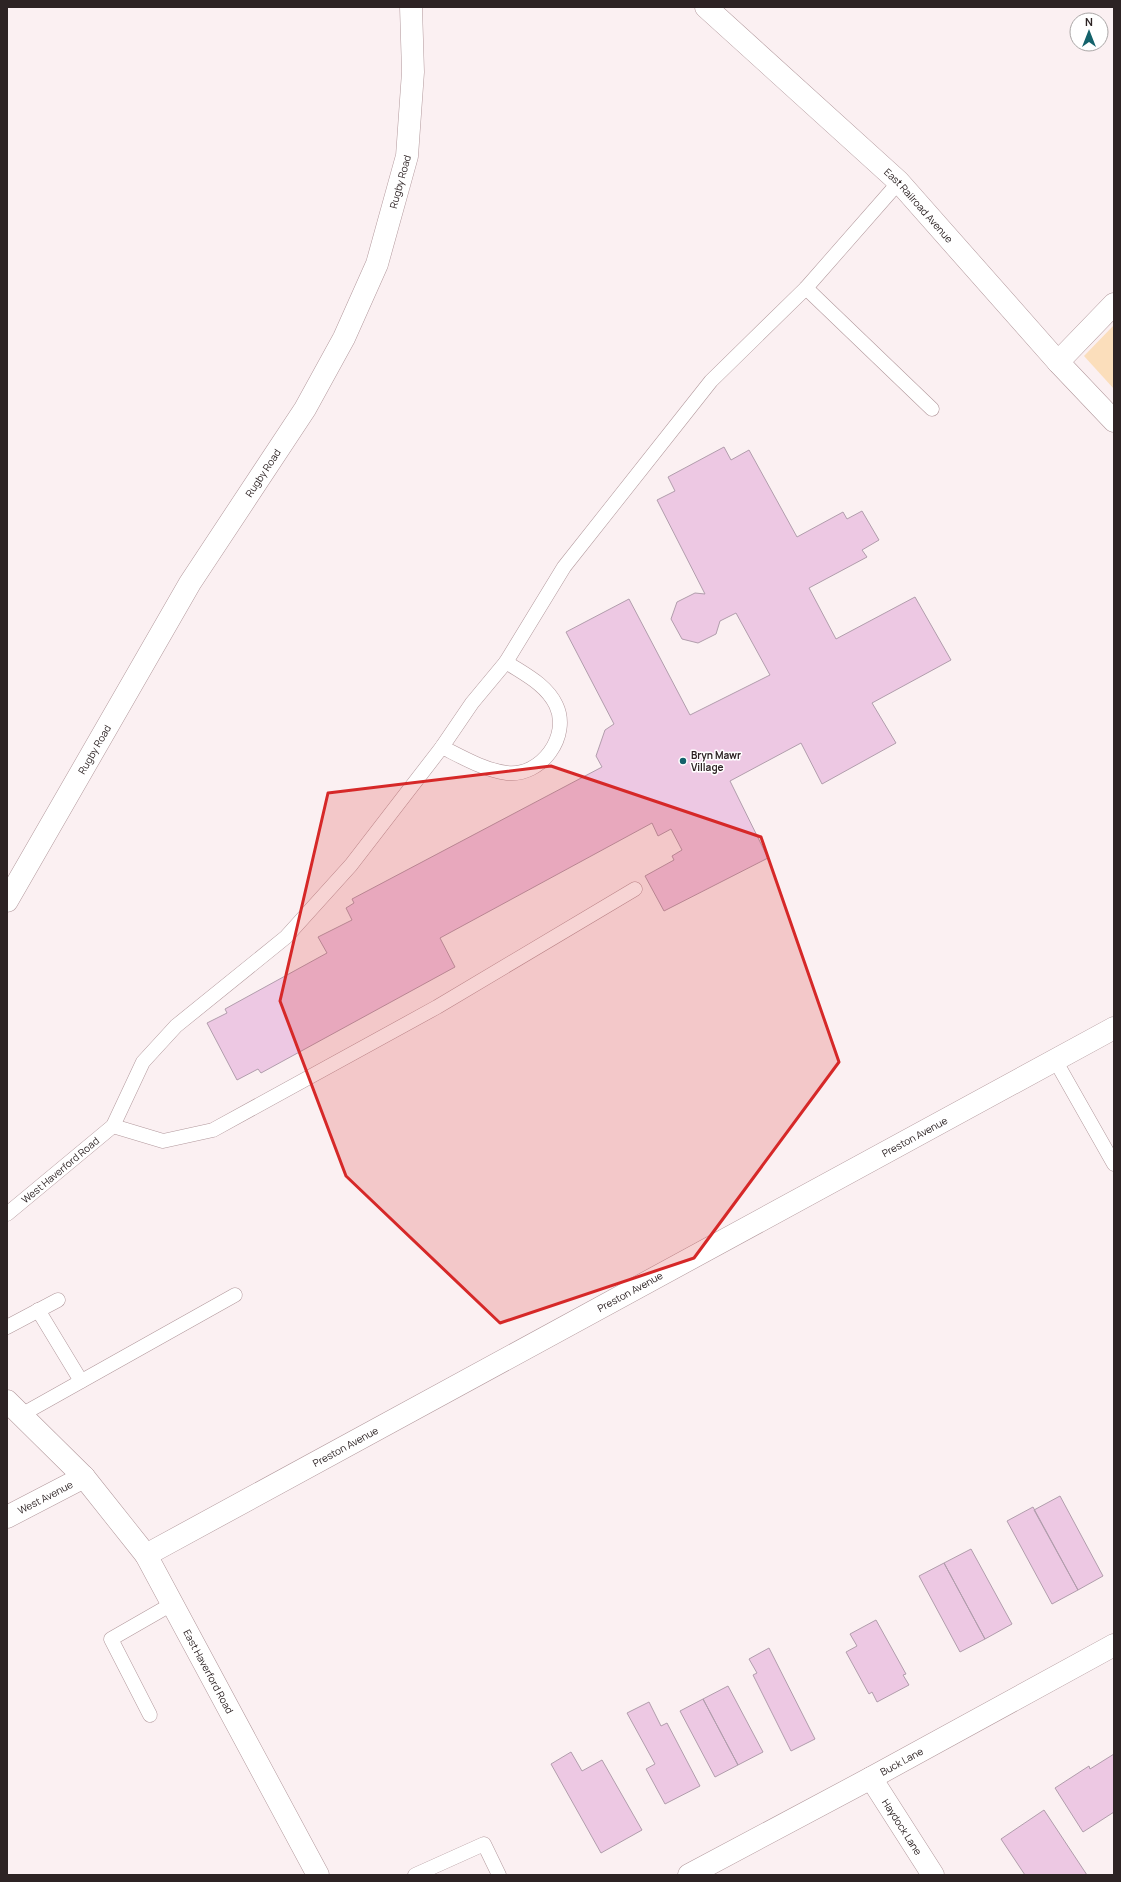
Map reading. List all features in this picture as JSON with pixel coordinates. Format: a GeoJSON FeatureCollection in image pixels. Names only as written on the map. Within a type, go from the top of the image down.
{"type":"FeatureCollection","features":[{"type":"Feature","properties":{"kind":"street","name":"Rugby Road"},"geometry":{"type":"LineString","coordinates":[[7,901],[190,584],[305,409],[344,338],[377,264],[407,156],[413,72],[411,7]]}},
{"type":"Feature","properties":{"kind":"street","name":"East Railroad Avenue"},"geometry":{"type":"LineString","coordinates":[[706,7],[899,182],[1058,362],[1114,421]]}},
{"type":"Feature","properties":{"kind":"street"},"geometry":{"type":"LineString","coordinates":[[1058,362],[1114,304]]}},
{"type":"Feature","properties":{"kind":"street","name":"Preston Avenue"},"geometry":{"type":"LineString","coordinates":[[146,1555],[1114,1028]]}},
{"type":"Feature","properties":{"kind":"street"},"geometry":{"type":"LineString","coordinates":[[14,1408],[84,1477]]}},
{"type":"Feature","properties":{"kind":"street","name":"East Haverford Road"},"geometry":{"type":"LineString","coordinates":[[84,1477],[146,1555],[318,1875]]}},
{"type":"Feature","properties":{"kind":"street","name":"West Avenue"},"geometry":{"type":"LineString","coordinates":[[7,1517],[84,1477]]}},
{"type":"Feature","properties":{"kind":"street","name":"Buck Lane"},"geometry":{"type":"LineString","coordinates":[[688,1875],[871,1778],[1114,1645]]}},
{"type":"Feature","properties":{"kind":"street","name":"Haydock Lane"},"geometry":{"type":"LineString","coordinates":[[871,1778],[933,1875]]}},
{"type":"Feature","properties":{"kind":"lane"},"geometry":{"type":"LineString","coordinates":[[635,889],[437,1008],[213,1130],[163,1141],[113,1126],[143,1062],[176,1026],[286,937],[351,865],[442,747],[472,703],[506,662],[564,567],[711,381],[806,288],[899,182]]}},
{"type":"Feature","properties":{"kind":"lane"},"geometry":{"type":"LineString","coordinates":[[806,288],[932,409]]}},
{"type":"Feature","properties":{"kind":"lane"},"geometry":{"type":"LineString","coordinates":[[442,747],[489,769],[508,773],[528,770],[544,760],[556,744],[560,725],[557,706],[546,689],[506,662]]}},
{"type":"Feature","properties":{"kind":"lane"},"geometry":{"type":"LineString","coordinates":[[1055,1060],[1114,1164]]}},
{"type":"Feature","properties":{"kind":"lane","name":"West Haverford Road"},"geometry":{"type":"LineString","coordinates":[[7,1214],[113,1126]]}},
{"type":"Feature","properties":{"kind":"lane"},"geometry":{"type":"LineString","coordinates":[[14,1408],[81,1381],[235,1295]]}},
{"type":"Feature","properties":{"kind":"lane"},"geometry":{"type":"LineString","coordinates":[[7,1328],[58,1300]]}},
{"type":"Feature","properties":{"kind":"lane"},"geometry":{"type":"LineString","coordinates":[[38,1310],[81,1381]]}},
{"type":"Feature","properties":{"kind":"lane"},"geometry":{"type":"LineString","coordinates":[[150,1715],[111,1639],[172,1604]]}},
{"type":"Feature","properties":{"kind":"lane"},"geometry":{"type":"LineString","coordinates":[[415,1875],[484,1844],[499,1875]]}},
{"type":"Feature","properties":{"kind":"highlighted area"},"geometry":{"type":"Polygon","coordinates":[[[551,766],[761,837],[839,1062],[694,1258],[500,1323],[346,1176],[280,1001],[328,793],[551,766]]]}},
{"type":"Feature","properties":{"kind":"shaded area"},"geometry":{"type":"Polygon","coordinates":[[[1114,325],[1114,389],[1084,356],[1114,325]]]}},
{"type":"Feature","properties":{"kind":"building","name":"Bryn Mawr Village"},"geometry":{"type":"Polygon","coordinates":[[[724,447],[731,460],[749,450],[797,537],[843,512],[847,519],[862,511],[879,540],[862,550],[867,557],[809,588],[836,639],[915,597],[951,660],[872,703],[896,743],[822,784],[801,743],[730,781],[768,858],[664,911],[645,876],[674,860],[672,856],[682,850],[671,829],[658,836],[652,823],[440,938],[455,967],[261,1073],[258,1069],[237,1080],[207,1023],[227,1013],[225,1009],[327,953],[318,937],[352,920],[346,908],[354,903],[352,899],[602,767],[596,756],[605,730],[614,724],[566,632],[629,599],[690,715],[770,675],[736,613],[720,621],[716,634],[698,643],[682,639],[671,619],[677,602],[695,593],[705,594],[657,500],[675,491],[668,477],[724,447]]]}},
{"type":"Feature","properties":{"kind":"building"},"geometry":{"type":"Polygon","coordinates":[[[1060,1496],[1103,1576],[1078,1590],[1034,1510],[1060,1496]]]}},
{"type":"Feature","properties":{"kind":"building"},"geometry":{"type":"Polygon","coordinates":[[[1033,1507],[1078,1590],[1052,1604],[1007,1521],[1033,1507]]]}},
{"type":"Feature","properties":{"kind":"building"},"geometry":{"type":"Polygon","coordinates":[[[971,1549],[1012,1624],[985,1639],[944,1563],[971,1549]]]}},
{"type":"Feature","properties":{"kind":"building"},"geometry":{"type":"Polygon","coordinates":[[[944,1563],[985,1639],[960,1652],[919,1576],[944,1563]]]}},
{"type":"Feature","properties":{"kind":"building"},"geometry":{"type":"Polygon","coordinates":[[[876,1620],[906,1674],[903,1675],[909,1685],[877,1702],[872,1692],[869,1694],[846,1652],[857,1646],[850,1634],[876,1620]]]}},
{"type":"Feature","properties":{"kind":"building"},"geometry":{"type":"Polygon","coordinates":[[[769,1648],[815,1739],[791,1751],[753,1675],[757,1673],[749,1659],[769,1648]]]}},
{"type":"Feature","properties":{"kind":"building"},"geometry":{"type":"Polygon","coordinates":[[[728,1686],[763,1752],[738,1765],[703,1699],[728,1686]]]}},
{"type":"Feature","properties":{"kind":"building"},"geometry":{"type":"Polygon","coordinates":[[[703,1699],[738,1765],[715,1777],[680,1711],[703,1699]]]}},
{"type":"Feature","properties":{"kind":"building"},"geometry":{"type":"Polygon","coordinates":[[[649,1702],[661,1726],[667,1723],[700,1786],[665,1804],[646,1769],[655,1764],[627,1713],[649,1702]]]}},
{"type":"Feature","properties":{"kind":"building"},"geometry":{"type":"Polygon","coordinates":[[[571,1752],[582,1771],[602,1760],[642,1830],[601,1853],[551,1764],[571,1752]]]}},
{"type":"Feature","properties":{"kind":"building"},"geometry":{"type":"Polygon","coordinates":[[[1114,1754],[1114,1812],[1083,1832],[1055,1788],[1089,1766],[1090,1769],[1114,1754]]]}},
{"type":"Feature","properties":{"kind":"building"},"geometry":{"type":"Polygon","coordinates":[[[1044,1810],[1087,1875],[1025,1875],[1001,1839],[1044,1810]]]}},
{"type":"Feature","properties":{"kind":"place","name":"Bryn Mawr Village"},"geometry":{"type":"Point","coordinates":[683,761]}}]}
